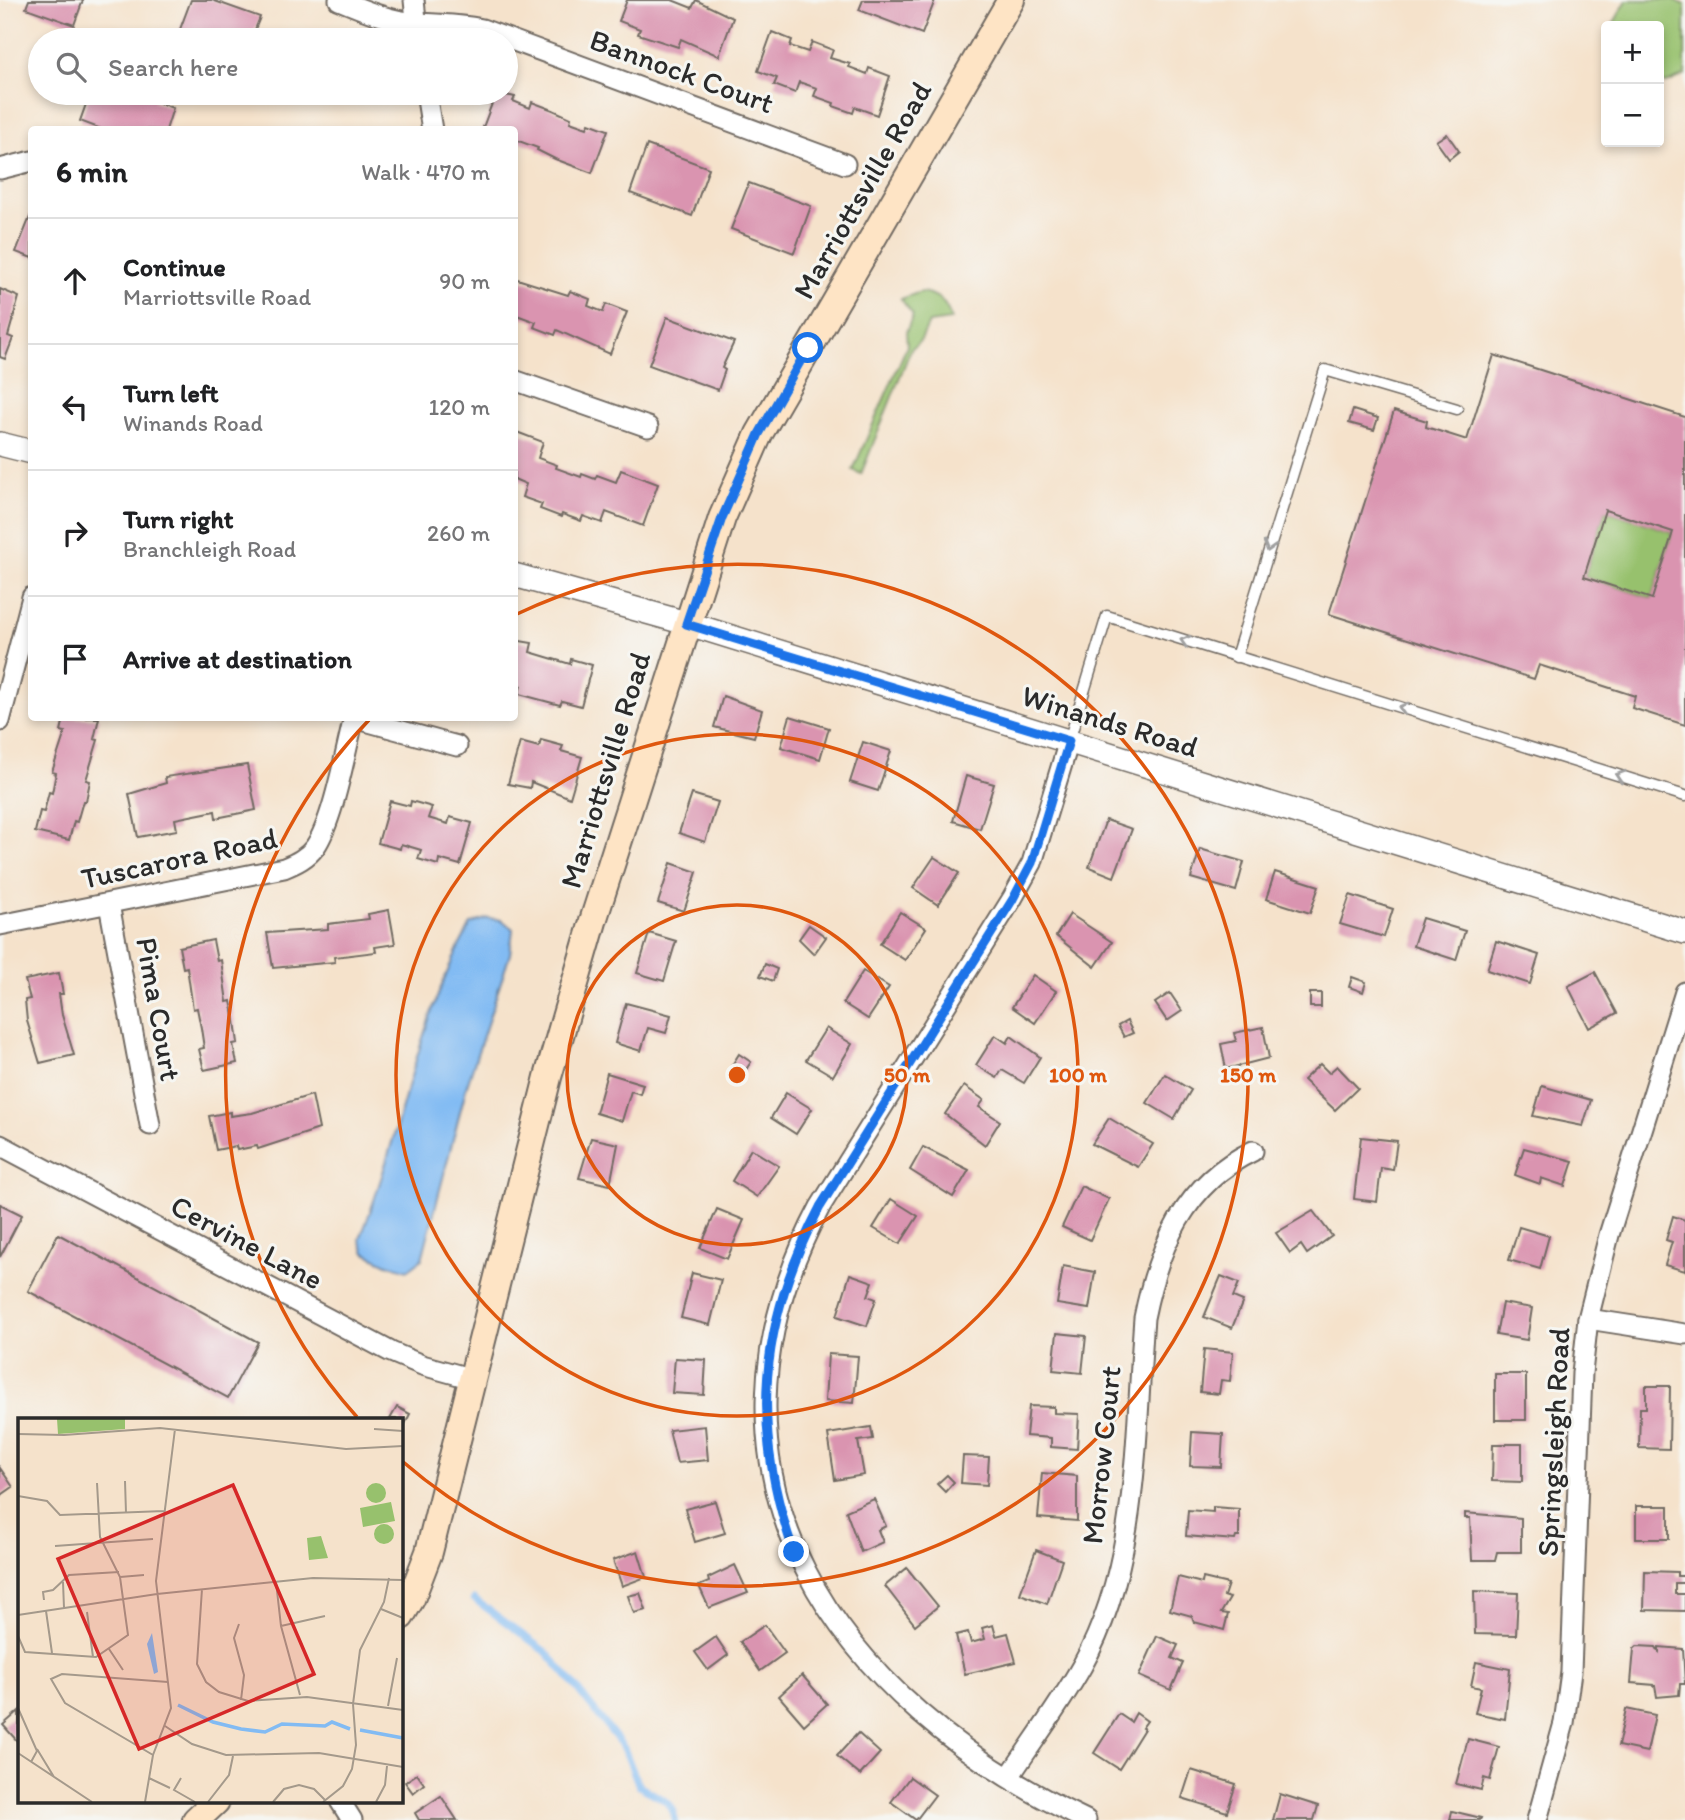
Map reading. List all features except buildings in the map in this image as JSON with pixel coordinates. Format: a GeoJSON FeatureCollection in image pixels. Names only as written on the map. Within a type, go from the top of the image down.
{"type":"FeatureCollection","features":[{"type":"Feature","properties":{"kind":"main road","name":"Marriottsville Road"},"geometry":{"type":"LineString","coordinates":[[402,1614],[411,1599],[429,1552],[552,1064],[594,918],[722,518],[759,434],[1011,0]]}},
{"type":"Feature","properties":{"kind":"main road"},"geometry":{"type":"LineString","coordinates":[[195,1820],[215,1802]]}},
{"type":"Feature","properties":{"kind":"street","name":"Bannock Court"},"geometry":{"type":"LineString","coordinates":[[338,0],[407,28]]}},
{"type":"Feature","properties":{"kind":"street"},"geometry":{"type":"LineString","coordinates":[[414,0],[417,28]]}},
{"type":"Feature","properties":{"kind":"street","name":"Bannock Court"},"geometry":{"type":"LineString","coordinates":[[427,28],[443,22],[476,28]]}},
{"type":"Feature","properties":{"kind":"street","name":"Bannock Court"},"geometry":{"type":"LineString","coordinates":[[518,42],[845,164]]}},
{"type":"Feature","properties":{"kind":"street"},"geometry":{"type":"LineString","coordinates":[[428,105],[431,126]]}},
{"type":"Feature","properties":{"kind":"street"},"geometry":{"type":"LineString","coordinates":[[0,169],[28,162]]}},
{"type":"Feature","properties":{"kind":"street"},"geometry":{"type":"LineString","coordinates":[[518,381],[648,427]]}},
{"type":"Feature","properties":{"kind":"street"},"geometry":{"type":"LineString","coordinates":[[0,444],[28,451]]}},
{"type":"Feature","properties":{"kind":"street","name":"Winands Road"},"geometry":{"type":"LineString","coordinates":[[518,576],[686,624],[1685,932]]}},
{"type":"Feature","properties":{"kind":"street"},"geometry":{"type":"LineString","coordinates":[[0,721],[28,612]]}},
{"type":"Feature","properties":{"kind":"street","name":"Tuscarora Road"},"geometry":{"type":"LineString","coordinates":[[0,926],[284,868],[303,860],[324,828],[353,721]]}},
{"type":"Feature","properties":{"kind":"street"},"geometry":{"type":"LineString","coordinates":[[365,721],[457,746]]}},
{"type":"Feature","properties":{"kind":"street"},"geometry":{"type":"LineString","coordinates":[[1069,741],[1032,863],[1013,899],[820,1207],[799,1246],[772,1330],[766,1373],[769,1460],[779,1510],[794,1552],[819,1598],[848,1639],[885,1680],[936,1726],[1009,1777],[1086,1820]]}},
{"type":"Feature","properties":{"kind":"street","name":"Pima Court"},"geometry":{"type":"LineString","coordinates":[[109,904],[150,1125]]}},
{"type":"Feature","properties":{"kind":"street","name":"Springsleigh Road"},"geometry":{"type":"LineString","coordinates":[[1537,1820],[1564,1723],[1571,1672],[1581,1373],[1588,1319],[1609,1235],[1685,992]]}},
{"type":"Feature","properties":{"kind":"street","name":"Cervine Lane"},"geometry":{"type":"LineString","coordinates":[[0,1145],[391,1352],[422,1365],[472,1379]]}},
{"type":"Feature","properties":{"kind":"street","name":"Morrow Court"},"geometry":{"type":"LineString","coordinates":[[1009,1777],[1082,1666],[1115,1584],[1127,1531],[1144,1318],[1151,1285],[1165,1246],[1188,1205],[1205,1182],[1227,1163],[1253,1151]]}},
{"type":"Feature","properties":{"kind":"street"},"geometry":{"type":"LineString","coordinates":[[1588,1319],[1685,1334]]}},
{"type":"Feature","properties":{"kind":"street"},"geometry":{"type":"LineString","coordinates":[[341,1802],[352,1820]]}},
{"type":"Feature","properties":{"kind":"lane"},"geometry":{"type":"LineString","coordinates":[[1236,657],[1325,370],[1457,409]]}},
{"type":"Feature","properties":{"kind":"lane"},"geometry":{"type":"LineString","coordinates":[[1069,741],[1107,616],[1685,796]]}},
{"type":"Feature","properties":{"kind":"green space"},"geometry":{"type":"Polygon","coordinates":[[[1627,0],[1673,0],[1685,5],[1685,75],[1664,83],[1664,21],[1615,21],[1627,0]]]}},
{"type":"Feature","properties":{"kind":"green space"},"geometry":{"type":"Polygon","coordinates":[[[920,292],[941,300],[951,320],[929,323],[921,340],[911,349],[861,474],[853,470],[907,346],[906,332],[913,315],[901,299],[920,292]]]}},
{"type":"Feature","properties":{"kind":"green space"},"geometry":{"type":"Polygon","coordinates":[[[1605,510],[1673,532],[1652,599],[1584,577],[1605,510]]]}},
{"type":"Feature","properties":{"kind":"water"},"geometry":{"type":"Polygon","coordinates":[[[488,918],[502,920],[513,929],[510,954],[467,1085],[422,1259],[408,1270],[387,1264],[365,1253],[360,1239],[436,1000],[471,924],[488,918]]]}},
{"type":"Feature","properties":{"kind":"waterway"},"geometry":{"type":"LineString","coordinates":[[474,1599],[546,1652],[624,1748],[639,1786],[667,1803],[675,1820]]}},
{"type":"Feature","properties":{"kind":"route"},"geometry":{"type":"LineString","coordinates":[[794,1552],[779,1510],[769,1460],[765,1415],[766,1373],[772,1330],[784,1286],[799,1246],[820,1207],[1013,899],[1032,863],[1069,741],[686,624],[722,518],[759,434],[808,348]]}}]}
